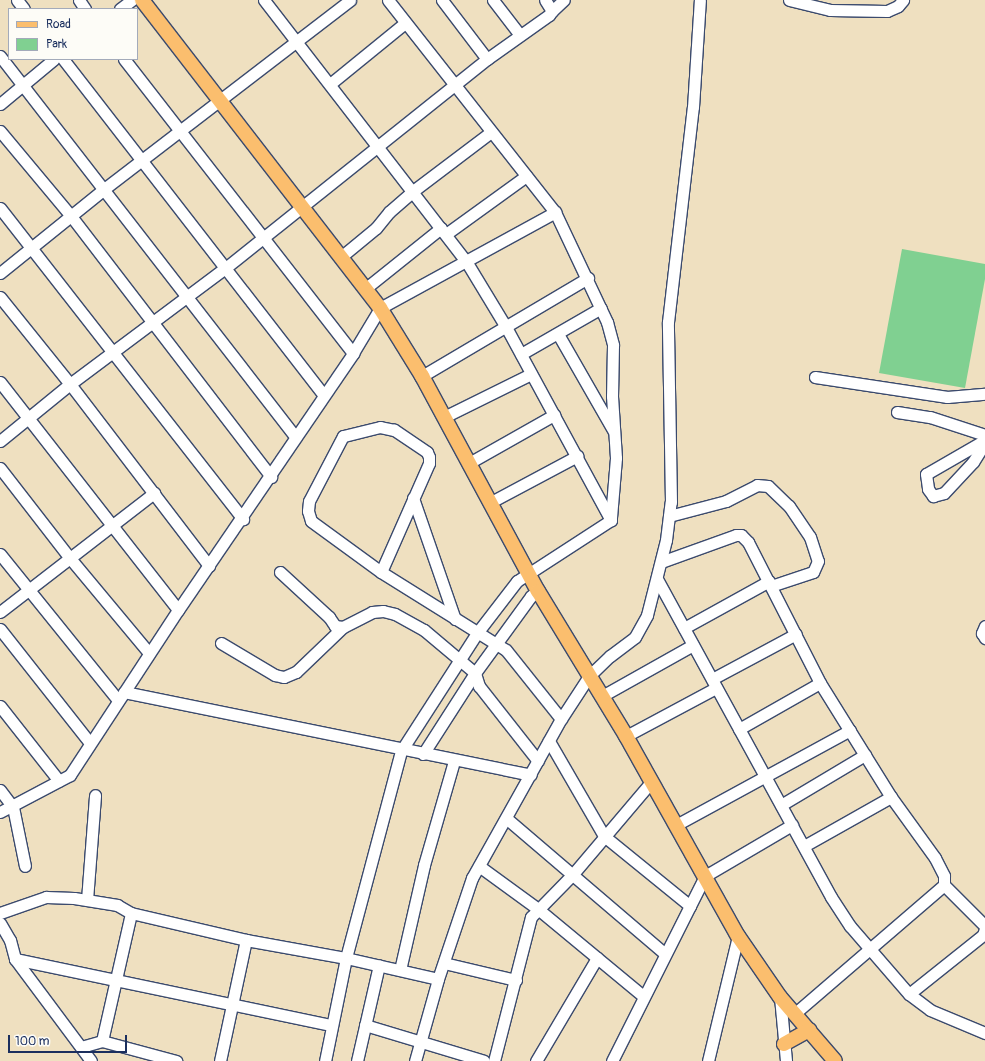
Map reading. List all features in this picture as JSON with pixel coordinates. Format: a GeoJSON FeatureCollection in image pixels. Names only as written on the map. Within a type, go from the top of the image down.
{"type":"FeatureCollection","features":[{"type":"Feature","properties":{"kind":"main road"},"geometry":{"type":"LineString","coordinates":[[142,0],[342,256],[380,308],[422,376],[538,591],[626,736],[738,936],[780,997],[835,1061]]}},
{"type":"Feature","properties":{"kind":"main road"},"geometry":{"type":"LineString","coordinates":[[784,1055],[809,1030]]}},
{"type":"Feature","properties":{"kind":"street"},"geometry":{"type":"LineString","coordinates":[[17,0],[23,8]]}},
{"type":"Feature","properties":{"kind":"street"},"geometry":{"type":"LineString","coordinates":[[78,0],[84,8]]}},
{"type":"Feature","properties":{"kind":"street"},"geometry":{"type":"LineString","coordinates":[[121,8],[132,0]]}},
{"type":"Feature","properties":{"kind":"street"},"geometry":{"type":"LineString","coordinates":[[264,0],[378,145],[466,261],[506,327],[611,518]]}},
{"type":"Feature","properties":{"kind":"street"},"geometry":{"type":"LineString","coordinates":[[0,273],[104,189],[350,0]]}},
{"type":"Feature","properties":{"kind":"street"},"geometry":{"type":"LineString","coordinates":[[325,1061],[331,1025],[346,958],[401,751],[461,661],[477,633],[517,581],[609,522],[611,518],[616,458],[614,432],[613,344],[601,308],[588,278],[555,212],[388,0]]}},
{"type":"Feature","properties":{"kind":"street"},"geometry":{"type":"LineString","coordinates":[[442,0],[486,59]]}},
{"type":"Feature","properties":{"kind":"street"},"geometry":{"type":"LineString","coordinates":[[493,0],[520,35]]}},
{"type":"Feature","properties":{"kind":"street"},"geometry":{"type":"LineString","coordinates":[[545,0],[552,11]]}},
{"type":"Feature","properties":{"kind":"street"},"geometry":{"type":"LineString","coordinates":[[0,441],[70,384],[224,269],[486,59],[552,11],[564,0]]}},
{"type":"Feature","properties":{"kind":"street"},"geometry":{"type":"LineString","coordinates":[[415,1061],[438,979],[479,866],[561,719],[589,676],[610,656],[635,637],[643,626],[657,579],[671,502],[668,322],[693,106],[700,0]]}},
{"type":"Feature","properties":{"kind":"street"},"geometry":{"type":"LineString","coordinates":[[789,0],[830,10],[887,11],[898,6],[903,0]]}},
{"type":"Feature","properties":{"kind":"street"},"geometry":{"type":"LineString","coordinates":[[330,84],[405,23]]}},
{"type":"Feature","properties":{"kind":"street"},"geometry":{"type":"LineString","coordinates":[[0,56],[295,436]]}},
{"type":"Feature","properties":{"kind":"street"},"geometry":{"type":"LineString","coordinates":[[0,104],[53,60]]}},
{"type":"Feature","properties":{"kind":"street"},"geometry":{"type":"LineString","coordinates":[[64,60],[224,269],[324,395]]}},
{"type":"Feature","properties":{"kind":"street"},"geometry":{"type":"LineString","coordinates":[[125,60],[353,354]]}},
{"type":"Feature","properties":{"kind":"street"},"geometry":{"type":"LineString","coordinates":[[0,131],[71,216],[151,323],[271,477]]}},
{"type":"Feature","properties":{"kind":"street"},"geometry":{"type":"LineString","coordinates":[[342,256],[376,228],[389,212],[413,191],[491,132]]}},
{"type":"Feature","properties":{"kind":"street"},"geometry":{"type":"LineString","coordinates":[[366,288],[444,231],[526,176]]}},
{"type":"Feature","properties":{"kind":"street"},"geometry":{"type":"LineString","coordinates":[[0,208],[243,519]]}},
{"type":"Feature","properties":{"kind":"street"},"geometry":{"type":"LineString","coordinates":[[0,812],[13,807],[70,775],[178,610],[243,519],[271,477],[295,436],[353,354],[380,308],[555,212]]}},
{"type":"Feature","properties":{"kind":"street"},"geometry":{"type":"LineString","coordinates":[[422,376],[588,278]]}},
{"type":"Feature","properties":{"kind":"street"},"geometry":{"type":"LineString","coordinates":[[0,297],[70,384],[209,566]]}},
{"type":"Feature","properties":{"kind":"street"},"geometry":{"type":"LineString","coordinates":[[521,354],[601,308]]}},
{"type":"Feature","properties":{"kind":"street"},"geometry":{"type":"LineString","coordinates":[[558,334],[614,432]]}},
{"type":"Feature","properties":{"kind":"street"},"geometry":{"type":"LineString","coordinates":[[444,417],[531,374]]}},
{"type":"Feature","properties":{"kind":"street"},"geometry":{"type":"LineString","coordinates":[[815,377],[946,397],[985,394]]}},
{"type":"Feature","properties":{"kind":"street"},"geometry":{"type":"LineString","coordinates":[[0,382],[178,610]]}},
{"type":"Feature","properties":{"kind":"street"},"geometry":{"type":"LineString","coordinates":[[897,412],[930,416],[985,435]]}},
{"type":"Feature","properties":{"kind":"street"},"geometry":{"type":"LineString","coordinates":[[469,463],[554,415]]}},
{"type":"Feature","properties":{"kind":"street"},"geometry":{"type":"LineString","coordinates":[[381,572],[429,463],[427,452],[394,430],[380,427],[343,436],[309,500],[308,512],[311,521],[381,572],[506,650],[561,719]]}},
{"type":"Feature","properties":{"kind":"street"},"geometry":{"type":"LineString","coordinates":[[985,440],[926,474],[928,489],[933,496],[944,493],[973,462],[985,443]]}},
{"type":"Feature","properties":{"kind":"street"},"geometry":{"type":"LineString","coordinates":[[491,502],[577,456]]}},
{"type":"Feature","properties":{"kind":"street"},"geometry":{"type":"LineString","coordinates":[[0,468],[69,558],[149,654]]}},
{"type":"Feature","properties":{"kind":"street"},"geometry":{"type":"LineString","coordinates":[[669,516],[726,501],[757,485],[768,486],[789,506],[810,537],[818,561],[813,572],[770,583],[684,628]]}},
{"type":"Feature","properties":{"kind":"street"},"geometry":{"type":"LineString","coordinates":[[0,612],[28,588],[154,493]]}},
{"type":"Feature","properties":{"kind":"street"},"geometry":{"type":"LineString","coordinates":[[414,498],[455,619]]}},
{"type":"Feature","properties":{"kind":"street"},"geometry":{"type":"LineString","coordinates":[[661,562],[738,534],[748,542],[820,683],[891,798],[935,858],[944,876],[944,885],[985,926]]}},
{"type":"Feature","properties":{"kind":"street"},"geometry":{"type":"LineString","coordinates":[[0,554],[121,696],[531,775]]}},
{"type":"Feature","properties":{"kind":"street"},"geometry":{"type":"LineString","coordinates":[[280,572],[328,617],[335,626],[343,627]]}},
{"type":"Feature","properties":{"kind":"street"},"geometry":{"type":"LineString","coordinates":[[657,579],[831,897],[869,948],[909,994],[930,1010],[985,1033]]}},
{"type":"Feature","properties":{"kind":"street"},"geometry":{"type":"LineString","coordinates":[[423,754],[475,673],[531,596],[538,591]]}},
{"type":"Feature","properties":{"kind":"street"},"geometry":{"type":"LineString","coordinates":[[220,643],[275,675],[284,678],[296,672],[343,627],[372,612],[394,614],[424,630],[475,673],[479,686],[538,762]]}},
{"type":"Feature","properties":{"kind":"street"},"geometry":{"type":"LineString","coordinates":[[985,626],[982,632],[985,638]]}},
{"type":"Feature","properties":{"kind":"street"},"geometry":{"type":"LineString","coordinates":[[0,629],[90,743]]}},
{"type":"Feature","properties":{"kind":"street"},"geometry":{"type":"LineString","coordinates":[[626,736],[796,634]]}},
{"type":"Feature","properties":{"kind":"street"},"geometry":{"type":"LineString","coordinates":[[602,696],[692,645]]}},
{"type":"Feature","properties":{"kind":"street"},"geometry":{"type":"LineString","coordinates":[[739,729],[820,683]]}},
{"type":"Feature","properties":{"kind":"street"},"geometry":{"type":"LineString","coordinates":[[0,706],[59,781]]}},
{"type":"Feature","properties":{"kind":"street"},"geometry":{"type":"LineString","coordinates":[[676,825],[850,730]]}},
{"type":"Feature","properties":{"kind":"street"},"geometry":{"type":"LineString","coordinates":[[549,741],[604,836],[690,906]]}},
{"type":"Feature","properties":{"kind":"street"},"geometry":{"type":"LineString","coordinates":[[781,805],[865,755]]}},
{"type":"Feature","properties":{"kind":"street"},"geometry":{"type":"LineString","coordinates":[[400,970],[424,865],[454,761]]}},
{"type":"Feature","properties":{"kind":"street"},"geometry":{"type":"LineString","coordinates":[[494,1061],[516,980],[531,916],[572,874],[651,782]]}},
{"type":"Feature","properties":{"kind":"street"},"geometry":{"type":"LineString","coordinates":[[0,790],[13,807],[25,866]]}},
{"type":"Feature","properties":{"kind":"street"},"geometry":{"type":"LineString","coordinates":[[87,900],[95,795]]}},
{"type":"Feature","properties":{"kind":"street"},"geometry":{"type":"LineString","coordinates":[[804,846],[891,798]]}},
{"type":"Feature","properties":{"kind":"street"},"geometry":{"type":"LineString","coordinates":[[506,818],[664,954]]}},
{"type":"Feature","properties":{"kind":"street"},"geometry":{"type":"LineString","coordinates":[[612,1061],[664,954],[705,876],[792,825]]}},
{"type":"Feature","properties":{"kind":"street"},"geometry":{"type":"LineString","coordinates":[[479,866],[538,909],[643,996]]}},
{"type":"Feature","properties":{"kind":"street"},"geometry":{"type":"LineString","coordinates":[[795,1013],[944,885]]}},
{"type":"Feature","properties":{"kind":"street"},"geometry":{"type":"LineString","coordinates":[[0,913],[46,896],[87,900],[117,905],[131,913],[246,940],[346,958],[438,979]]}},
{"type":"Feature","properties":{"kind":"street"},"geometry":{"type":"LineString","coordinates":[[102,1041],[131,913]]}},
{"type":"Feature","properties":{"kind":"street"},"geometry":{"type":"LineString","coordinates":[[0,923],[10,940],[15,959],[91,1061]]}},
{"type":"Feature","properties":{"kind":"street"},"geometry":{"type":"LineString","coordinates":[[909,994],[983,935],[985,929]]}},
{"type":"Feature","properties":{"kind":"street"},"geometry":{"type":"LineString","coordinates":[[708,1061],[738,936]]}},
{"type":"Feature","properties":{"kind":"street"},"geometry":{"type":"LineString","coordinates":[[220,1061],[246,940]]}},
{"type":"Feature","properties":{"kind":"street"},"geometry":{"type":"LineString","coordinates":[[536,1061],[597,958]]}},
{"type":"Feature","properties":{"kind":"street"},"geometry":{"type":"LineString","coordinates":[[15,959],[331,1025]]}},
{"type":"Feature","properties":{"kind":"street"},"geometry":{"type":"LineString","coordinates":[[444,963],[516,980]]}},
{"type":"Feature","properties":{"kind":"street"},"geometry":{"type":"LineString","coordinates":[[357,1061],[379,966]]}},
{"type":"Feature","properties":{"kind":"street"},"geometry":{"type":"LineString","coordinates":[[780,997],[784,1055]]}},
{"type":"Feature","properties":{"kind":"street"},"geometry":{"type":"LineString","coordinates":[[365,1025],[420,1040],[484,1061]]}},
{"type":"Feature","properties":{"kind":"street"},"geometry":{"type":"LineString","coordinates":[[81,1047],[102,1041],[176,1061]]}},
{"type":"Feature","properties":{"kind":"green space"},"geometry":{"type":"Polygon","coordinates":[[[902,249],[985,264],[985,279],[965,388],[879,373],[902,249]]]}}]}
